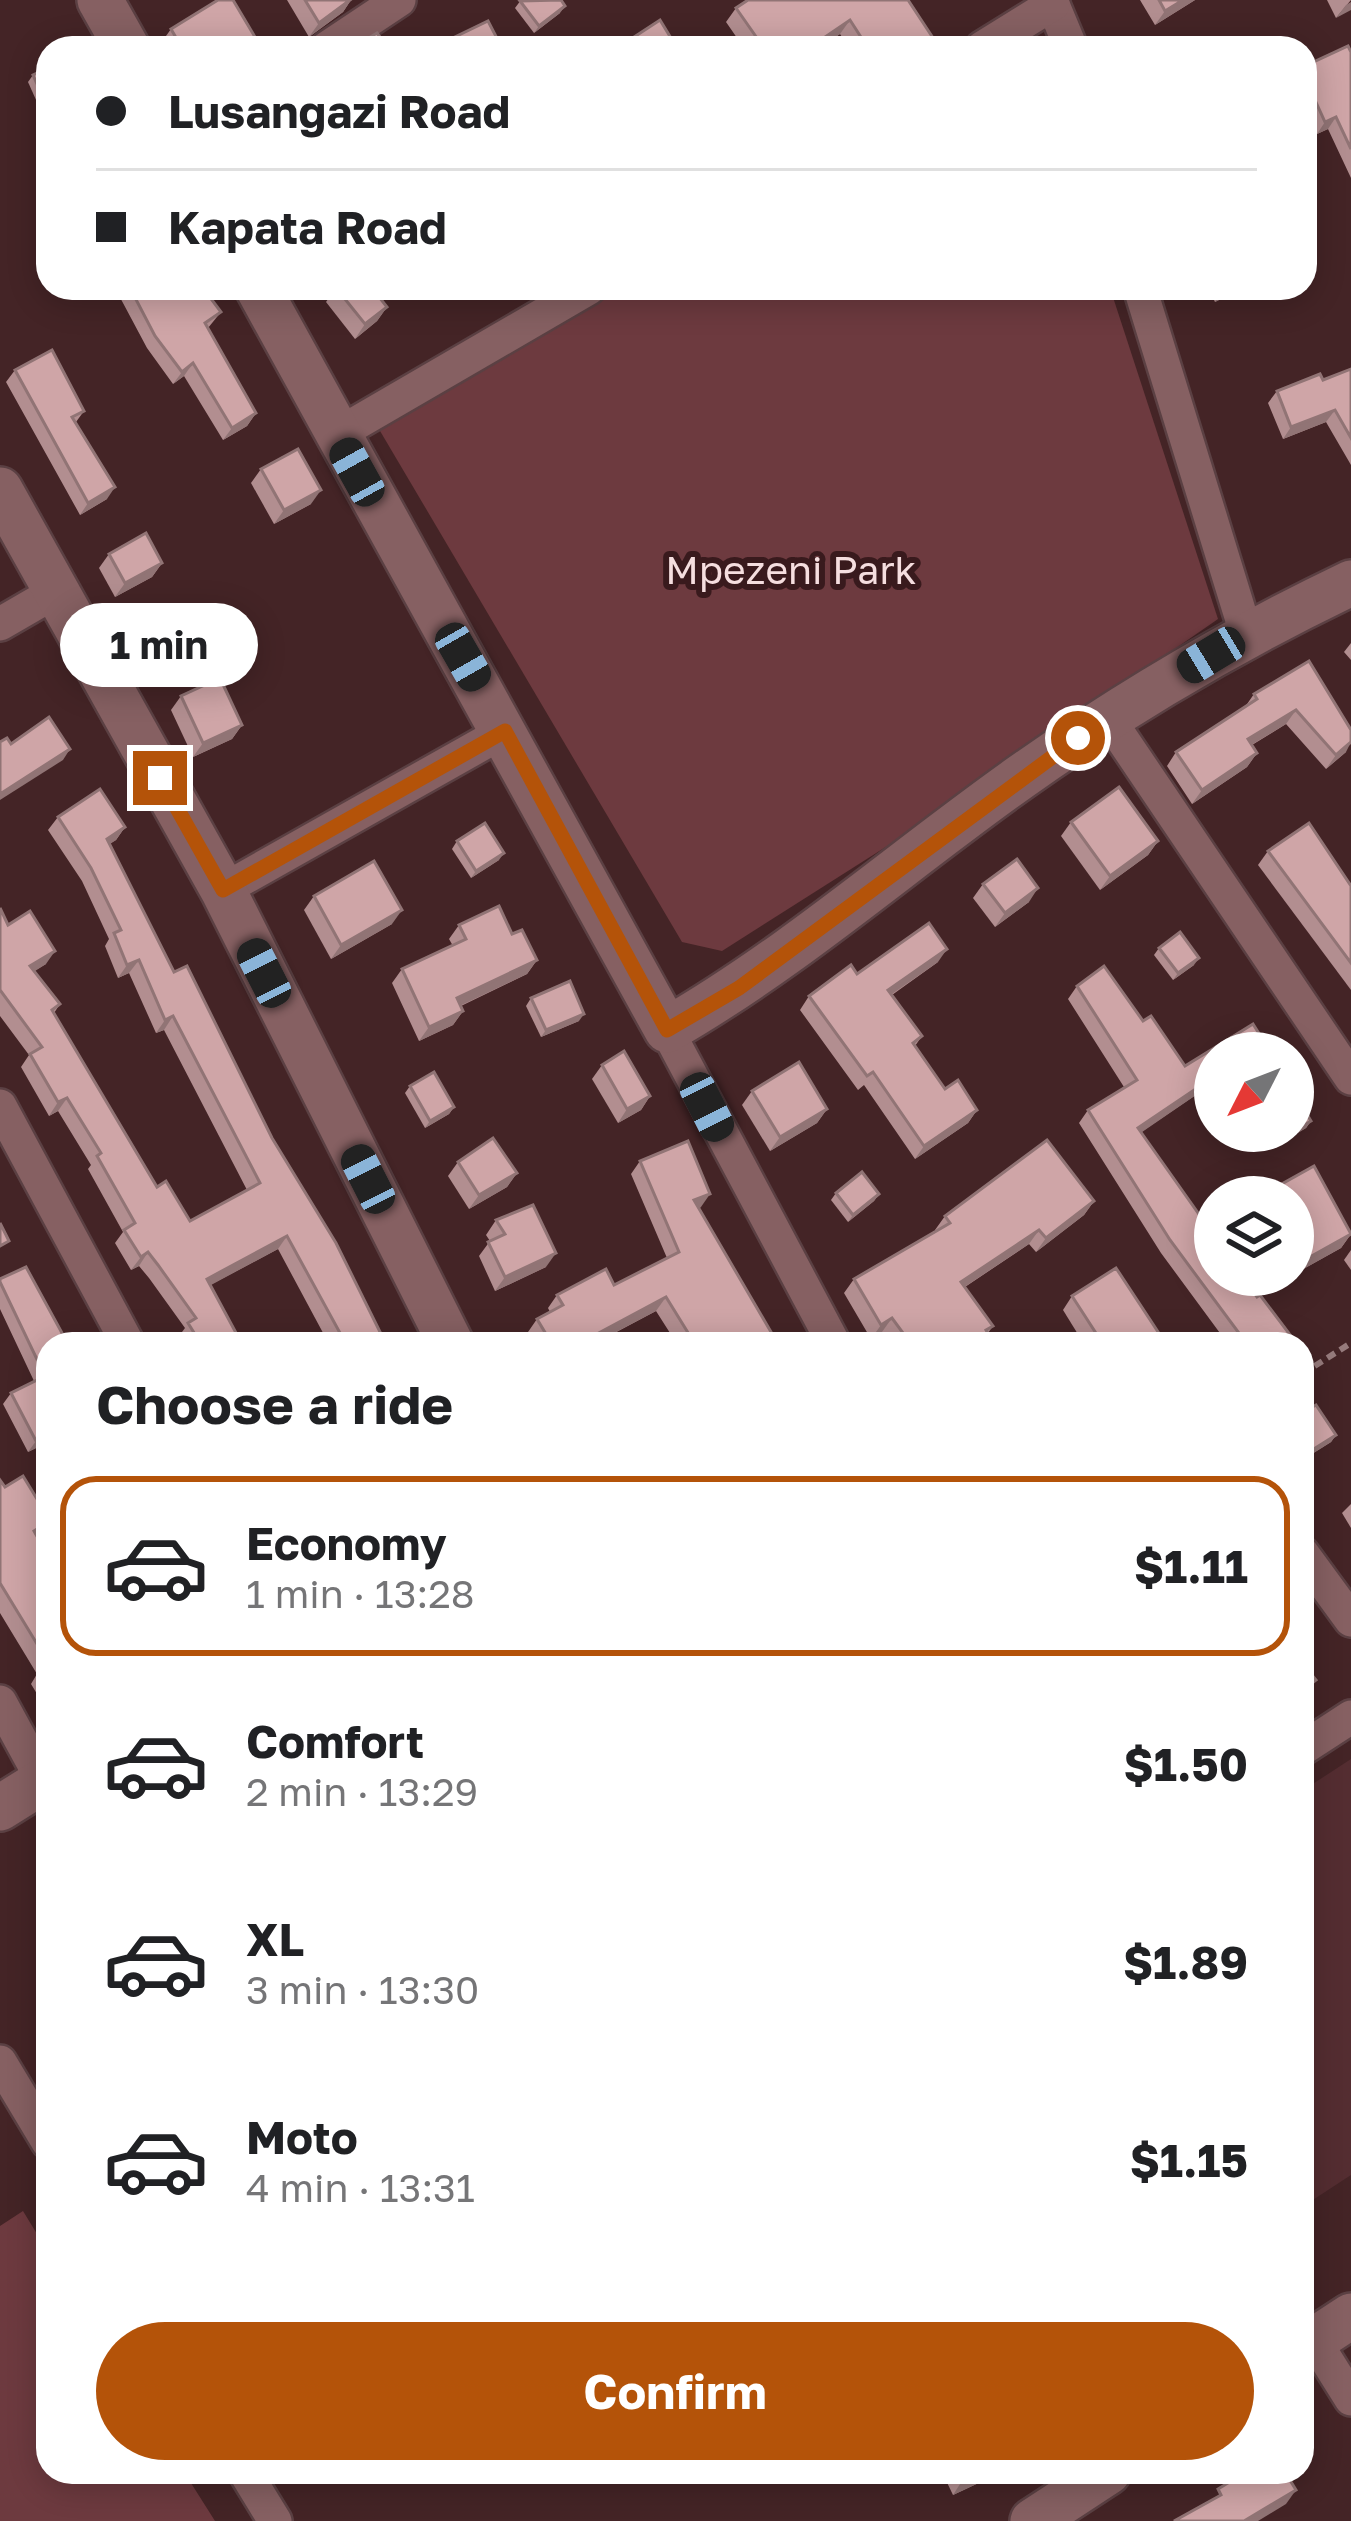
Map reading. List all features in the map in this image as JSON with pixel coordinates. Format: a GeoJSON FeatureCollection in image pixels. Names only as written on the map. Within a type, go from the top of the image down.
{"type":"FeatureCollection","features":[{"type":"Feature","properties":{"kind":"street"},"geometry":{"type":"LineString","coordinates":[[100,0],[120,36]]}},
{"type":"Feature","properties":{"kind":"street"},"geometry":{"type":"LineString","coordinates":[[345,36],[399,0]]}},
{"type":"Feature","properties":{"kind":"street"},"geometry":{"type":"LineString","coordinates":[[1000,36],[1052,2],[1066,36]]}},
{"type":"Feature","properties":{"kind":"street"},"geometry":{"type":"LineString","coordinates":[[264,300],[505,731],[828,1332]]}},
{"type":"Feature","properties":{"kind":"street"},"geometry":{"type":"LineString","coordinates":[[336,435],[568,300]]}},
{"type":"Feature","properties":{"kind":"street"},"geometry":{"type":"LineString","coordinates":[[1143,300],[1246,633]]}},
{"type":"Feature","properties":{"kind":"street"},"geometry":{"type":"LineString","coordinates":[[0,490],[223,890],[445,1332]]}},
{"type":"Feature","properties":{"kind":"street"},"geometry":{"type":"LineString","coordinates":[[667,1030],[739,988],[1108,718],[1246,633],[1351,583]]}},
{"type":"Feature","properties":{"kind":"street"},"geometry":{"type":"LineString","coordinates":[[0,624],[56,591]]}},
{"type":"Feature","properties":{"kind":"street"},"geometry":{"type":"LineString","coordinates":[[1108,718],[1351,1078]]}},
{"type":"Feature","properties":{"kind":"street"},"geometry":{"type":"LineString","coordinates":[[223,890],[505,731]]}},
{"type":"Feature","properties":{"kind":"street"},"geometry":{"type":"LineString","coordinates":[[0,1106],[122,1332]]}},
{"type":"Feature","properties":{"kind":"street"},"geometry":{"type":"LineString","coordinates":[[1314,1569],[1351,1620]]}},
{"type":"Feature","properties":{"kind":"street"},"geometry":{"type":"LineString","coordinates":[[0,1702],[36,1762]]}},
{"type":"Feature","properties":{"kind":"street"},"geometry":{"type":"LineString","coordinates":[[1314,1741],[1351,1718]]}},
{"type":"Feature","properties":{"kind":"street"},"geometry":{"type":"LineString","coordinates":[[0,1808],[36,1785]]}},
{"type":"Feature","properties":{"kind":"street"},"geometry":{"type":"LineString","coordinates":[[0,2062],[36,2123]]}},
{"type":"Feature","properties":{"kind":"street"},"geometry":{"type":"LineString","coordinates":[[1322,2334],[1351,2399]]}},
{"type":"Feature","properties":{"kind":"street"},"geometry":{"type":"LineString","coordinates":[[252,2484],[275,2521]]}},
{"type":"Feature","properties":{"kind":"street"},"geometry":{"type":"LineString","coordinates":[[1059,2514],[1094,2484]]}},
{"type":"Feature","properties":{"kind":"path"},"geometry":{"type":"LineString","coordinates":[[1314,1366],[1351,1342]]}},
{"type":"Feature","properties":{"kind":"shaded area"},"geometry":{"type":"Polygon","coordinates":[[[1351,1759],[1351,2175],[1314,2199],[1314,1783],[1351,1759]]]}},
{"type":"Feature","properties":{"kind":"green space","name":"Mpezeni Park"},"geometry":{"type":"Polygon","coordinates":[[[584,300],[1114,300],[1218,619],[933,817],[722,951],[682,942],[370,414],[584,300]]]}},
{"type":"Feature","properties":{"kind":"green space"},"geometry":{"type":"Polygon","coordinates":[[[23,2211],[36,2232],[36,2484],[192,2484],[215,2521],[0,2521],[0,2226],[23,2211]]]}},
{"type":"Feature","properties":{"kind":"building"},"geometry":{"type":"Polygon","coordinates":[[[218,0],[233,0],[254,36],[175,36],[171,29],[218,0]]]}},
{"type":"Feature","properties":{"kind":"building"},"geometry":{"type":"Polygon","coordinates":[[[305,0],[350,0],[319,23],[305,0]]]}},
{"type":"Feature","properties":{"kind":"building"},"geometry":{"type":"Polygon","coordinates":[[[561,0],[565,6],[539,26],[520,1],[561,0]]]}},
{"type":"Feature","properties":{"kind":"building"},"geometry":{"type":"Polygon","coordinates":[[[748,0],[908,0],[932,36],[860,36],[850,20],[827,36],[756,36],[736,8],[748,0]]]}},
{"type":"Feature","properties":{"kind":"building"},"geometry":{"type":"Polygon","coordinates":[[[1159,0],[1183,0],[1165,11],[1159,0]]]}},
{"type":"Feature","properties":{"kind":"building"},"geometry":{"type":"Polygon","coordinates":[[[660,20],[670,36],[636,36],[660,20]]]}},
{"type":"Feature","properties":{"kind":"building"},"geometry":{"type":"Polygon","coordinates":[[[488,21],[496,36],[457,36],[488,21]]]}},
{"type":"Feature","properties":{"kind":"building"},"geometry":{"type":"Polygon","coordinates":[[[1348,46],[1351,52],[1351,149],[1336,117],[1325,122],[1317,104],[1317,60],[1348,46]]]}},
{"type":"Feature","properties":{"kind":"building"},"geometry":{"type":"Polygon","coordinates":[[[136,300],[212,300],[221,312],[205,323],[256,413],[232,428],[193,363],[182,372],[136,300]]]}},
{"type":"Feature","properties":{"kind":"building"},"geometry":{"type":"Polygon","coordinates":[[[346,300],[381,300],[387,307],[365,324],[346,300]]]}},
{"type":"Feature","properties":{"kind":"building"},"geometry":{"type":"Polygon","coordinates":[[[52,350],[84,411],[72,417],[115,487],[88,503],[15,370],[52,350]]]}},
{"type":"Feature","properties":{"kind":"building"},"geometry":{"type":"Polygon","coordinates":[[[1351,369],[1351,438],[1335,410],[1291,427],[1277,391],[1320,374],[1323,380],[1351,369]]]}},
{"type":"Feature","properties":{"kind":"building"},"geometry":{"type":"Polygon","coordinates":[[[298,449],[321,490],[284,510],[261,469],[298,449]]]}},
{"type":"Feature","properties":{"kind":"building"},"geometry":{"type":"Polygon","coordinates":[[[146,533],[162,563],[125,583],[109,554],[146,533]]]}},
{"type":"Feature","properties":{"kind":"building"},"geometry":{"type":"Polygon","coordinates":[[[1309,661],[1351,730],[1351,742],[1336,755],[1296,710],[1248,739],[1257,753],[1202,790],[1176,752],[1257,699],[1254,694],[1309,661]]]}},
{"type":"Feature","properties":{"kind":"building"},"geometry":{"type":"Polygon","coordinates":[[[220,678],[242,725],[203,743],[181,696],[220,678]]]}},
{"type":"Feature","properties":{"kind":"building"},"geometry":{"type":"Polygon","coordinates":[[[49,717],[70,749],[0,794],[0,742],[7,738],[11,744],[49,717]]]}},
{"type":"Feature","properties":{"kind":"building"},"geometry":{"type":"Polygon","coordinates":[[[1119,787],[1158,841],[1110,876],[1071,822],[1119,787]]]}},
{"type":"Feature","properties":{"kind":"building"},"geometry":{"type":"Polygon","coordinates":[[[100,789],[125,827],[107,839],[174,972],[187,966],[272,1138],[336,1243],[380,1332],[339,1332],[287,1236],[207,1279],[236,1332],[194,1332],[188,1323],[196,1318],[148,1252],[141,1257],[124,1230],[135,1223],[97,1156],[101,1153],[67,1098],[58,1102],[30,1054],[42,1047],[0,990],[0,908],[8,925],[30,911],[55,951],[30,966],[60,1004],[52,1010],[157,1187],[166,1181],[190,1221],[260,1183],[173,1016],[165,1020],[139,960],[127,965],[114,933],[121,930],[91,868],[58,817],[100,789]]]}},
{"type":"Feature","properties":{"kind":"building"},"geometry":{"type":"Polygon","coordinates":[[[485,823],[504,853],[476,871],[457,841],[485,823]]]}},
{"type":"Feature","properties":{"kind":"building"},"geometry":{"type":"Polygon","coordinates":[[[1309,823],[1351,886],[1351,963],[1268,851],[1309,823]]]}},
{"type":"Feature","properties":{"kind":"building"},"geometry":{"type":"Polygon","coordinates":[[[1017,859],[1038,888],[1005,913],[983,884],[1017,859]]]}},
{"type":"Feature","properties":{"kind":"building"},"geometry":{"type":"Polygon","coordinates":[[[374,861],[402,910],[341,945],[314,896],[374,861]]]}},
{"type":"Feature","properties":{"kind":"building"},"geometry":{"type":"Polygon","coordinates":[[[499,906],[512,934],[522,930],[537,960],[457,998],[463,1011],[429,1027],[402,969],[466,939],[459,925],[499,906]]]}},
{"type":"Feature","properties":{"kind":"building"},"geometry":{"type":"Polygon","coordinates":[[[929,923],[947,949],[888,990],[922,1036],[913,1043],[945,1089],[958,1080],[977,1110],[924,1146],[873,1072],[867,1076],[809,996],[851,965],[857,974],[929,923]]]}},
{"type":"Feature","properties":{"kind":"building"},"geometry":{"type":"Polygon","coordinates":[[[1180,932],[1199,958],[1178,973],[1159,948],[1180,932]]]}},
{"type":"Feature","properties":{"kind":"building"},"geometry":{"type":"Polygon","coordinates":[[[1104,966],[1143,1021],[1151,1016],[1185,1066],[1194,1060],[1194,1090],[1138,1128],[1194,1207],[1194,1272],[1088,1110],[1137,1080],[1077,986],[1104,966]]]}},
{"type":"Feature","properties":{"kind":"building"},"geometry":{"type":"Polygon","coordinates":[[[570,981],[584,1014],[546,1030],[531,998],[570,981]]]}},
{"type":"Feature","properties":{"kind":"building"},"geometry":{"type":"Polygon","coordinates":[[[624,1051],[650,1096],[627,1109],[602,1065],[624,1051]]]}},
{"type":"Feature","properties":{"kind":"building"},"geometry":{"type":"Polygon","coordinates":[[[799,1062],[827,1109],[780,1137],[752,1091],[799,1062]]]}},
{"type":"Feature","properties":{"kind":"building"},"geometry":{"type":"Polygon","coordinates":[[[434,1072],[454,1107],[430,1121],[410,1086],[434,1072]]]}},
{"type":"Feature","properties":{"kind":"building"},"geometry":{"type":"Polygon","coordinates":[[[493,1138],[517,1173],[479,1195],[458,1162],[493,1138]]]}},
{"type":"Feature","properties":{"kind":"building"},"geometry":{"type":"Polygon","coordinates":[[[1047,1140],[1094,1201],[1046,1238],[1039,1230],[961,1282],[993,1326],[987,1332],[902,1332],[892,1318],[881,1325],[854,1279],[950,1223],[945,1216],[1047,1140]]]}},
{"type":"Feature","properties":{"kind":"building"},"geometry":{"type":"Polygon","coordinates":[[[688,1141],[710,1194],[694,1200],[771,1332],[688,1332],[666,1297],[600,1332],[545,1332],[537,1319],[563,1305],[557,1295],[606,1269],[614,1285],[679,1252],[640,1161],[688,1141]]]}},
{"type":"Feature","properties":{"kind":"building"},"geometry":{"type":"Polygon","coordinates":[[[1314,1166],[1351,1234],[1314,1255],[1314,1176],[1296,1176],[1314,1166]]]}},
{"type":"Feature","properties":{"kind":"building"},"geometry":{"type":"Polygon","coordinates":[[[862,1172],[879,1194],[853,1215],[836,1193],[862,1172]]]}},
{"type":"Feature","properties":{"kind":"building"},"geometry":{"type":"Polygon","coordinates":[[[533,1205],[556,1253],[505,1277],[488,1242],[505,1234],[496,1220],[533,1205]]]}},
{"type":"Feature","properties":{"kind":"building"},"geometry":{"type":"Polygon","coordinates":[[[0,1223],[9,1241],[0,1246],[0,1223]]]}},
{"type":"Feature","properties":{"kind":"building"},"geometry":{"type":"Polygon","coordinates":[[[26,1267],[61,1332],[36,1332],[36,1357],[0,1282],[26,1267]]]}},
{"type":"Feature","properties":{"kind":"building"},"geometry":{"type":"Polygon","coordinates":[[[1116,1268],[1158,1332],[1095,1332],[1072,1296],[1116,1268]]]}},
{"type":"Feature","properties":{"kind":"building"},"geometry":{"type":"Polygon","coordinates":[[[1211,1296],[1261,1296],[1288,1332],[1238,1332],[1211,1296]]]}},
{"type":"Feature","properties":{"kind":"building"},"geometry":{"type":"Polygon","coordinates":[[[36,1380],[36,1441],[11,1393],[36,1380]]]}},
{"type":"Feature","properties":{"kind":"building"},"geometry":{"type":"Polygon","coordinates":[[[1314,1406],[1336,1435],[1314,1449],[1314,1406]]]}},
{"type":"Feature","properties":{"kind":"building"},"geometry":{"type":"Polygon","coordinates":[[[23,1476],[36,1497],[36,1642],[0,1583],[0,1480],[5,1487],[23,1476]]]}},
{"type":"Feature","properties":{"kind":"building"},"geometry":{"type":"Polygon","coordinates":[[[1226,2484],[1292,2484],[1296,2490],[1244,2521],[1174,2521],[1221,2495],[1218,2489],[1226,2484]]]}},
{"type":"Feature","properties":{"kind":"route"},"geometry":{"type":"LineString","coordinates":[[160,778],[223,890],[505,731],[667,1030],[739,988],[1078,738]]}}]}
